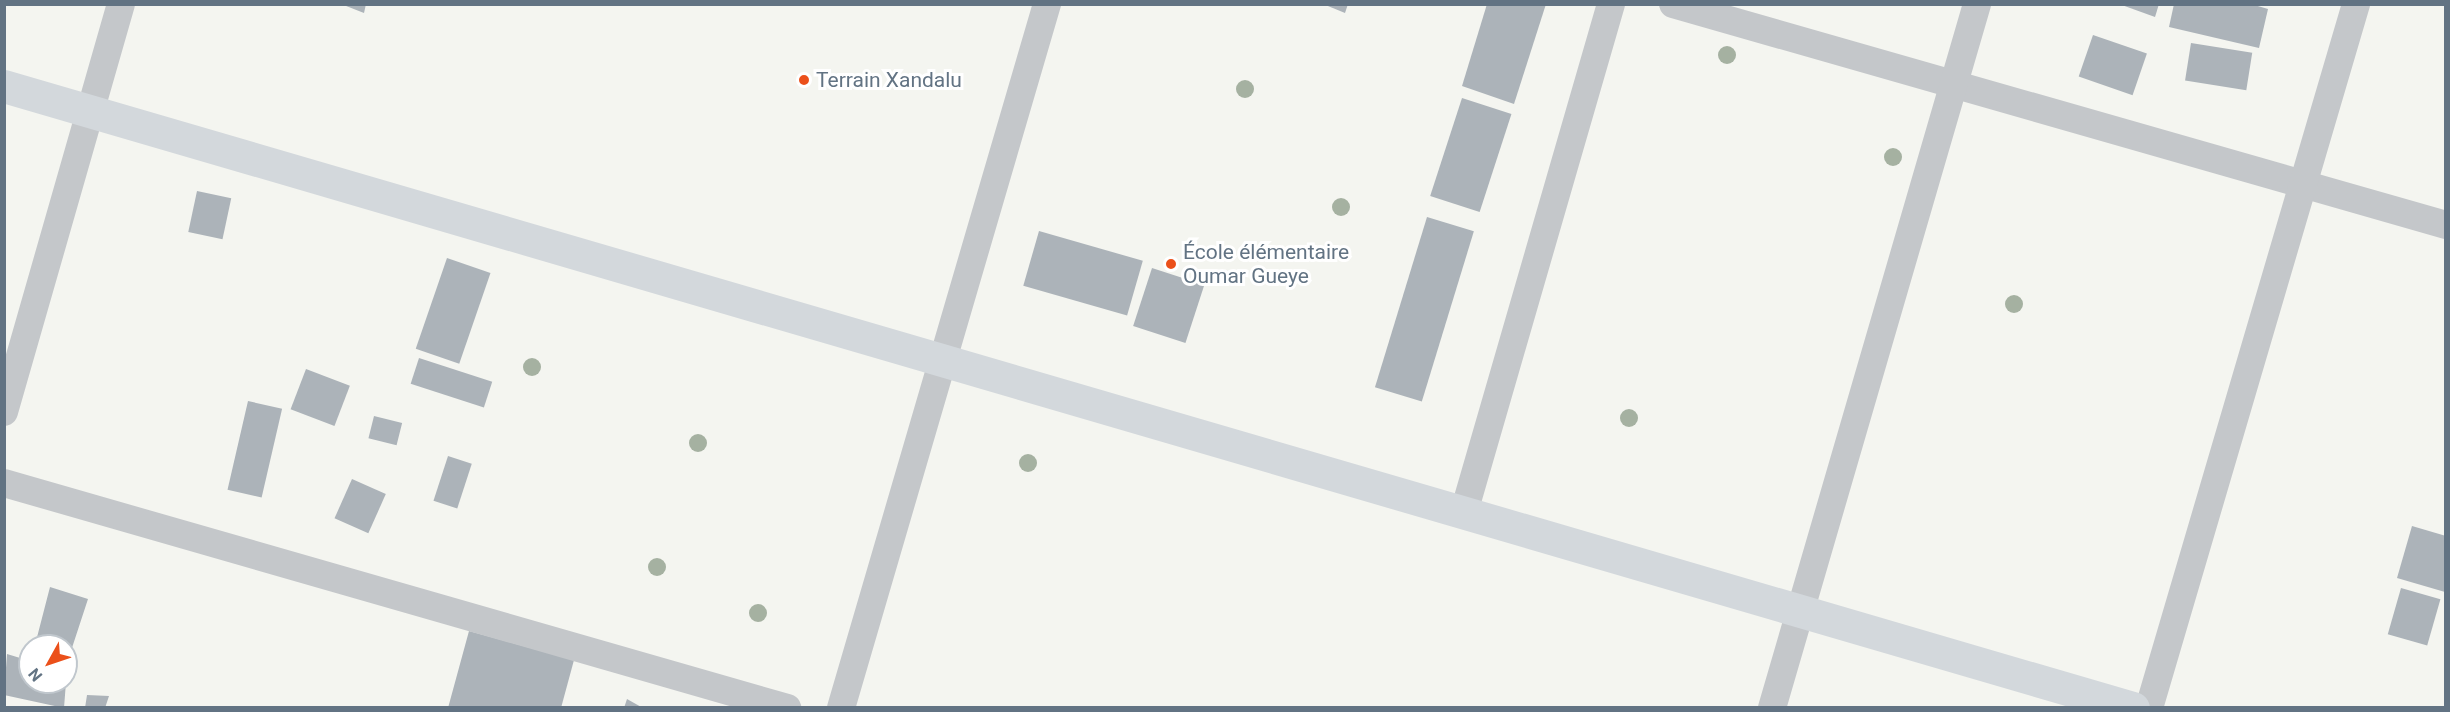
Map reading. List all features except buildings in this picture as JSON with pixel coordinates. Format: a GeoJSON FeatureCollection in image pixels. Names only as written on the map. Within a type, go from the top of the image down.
{"type":"FeatureCollection","features":[{"type":"Feature","properties":{"kind":"main road"},"geometry":{"type":"LineString","coordinates":[[4,86],[2133,708]]}},
{"type":"Feature","properties":{"kind":"street"},"geometry":{"type":"LineString","coordinates":[[4,412],[122,4]]}},
{"type":"Feature","properties":{"kind":"street"},"geometry":{"type":"LineString","coordinates":[[841,708],[1047,4]]}},
{"type":"Feature","properties":{"kind":"street"},"geometry":{"type":"LineString","coordinates":[[1464,512],[1611,4]]}},
{"type":"Feature","properties":{"kind":"street"},"geometry":{"type":"LineString","coordinates":[[1673,4],[2445,225]]}},
{"type":"Feature","properties":{"kind":"street"},"geometry":{"type":"LineString","coordinates":[[1772,708],[1977,4]]}},
{"type":"Feature","properties":{"kind":"street"},"geometry":{"type":"LineString","coordinates":[[2149,708],[2356,4]]}},
{"type":"Feature","properties":{"kind":"street"},"geometry":{"type":"LineString","coordinates":[[4,483],[787,708]]}},
{"type":"Feature","properties":{"kind":"place","name":"Terrain Xandalu"},"geometry":{"type":"Point","coordinates":[804,80]}},
{"type":"Feature","properties":{"kind":"place","name":"École élémentaire Oumar Gueye"},"geometry":{"type":"Point","coordinates":[1171,264]}}]}
